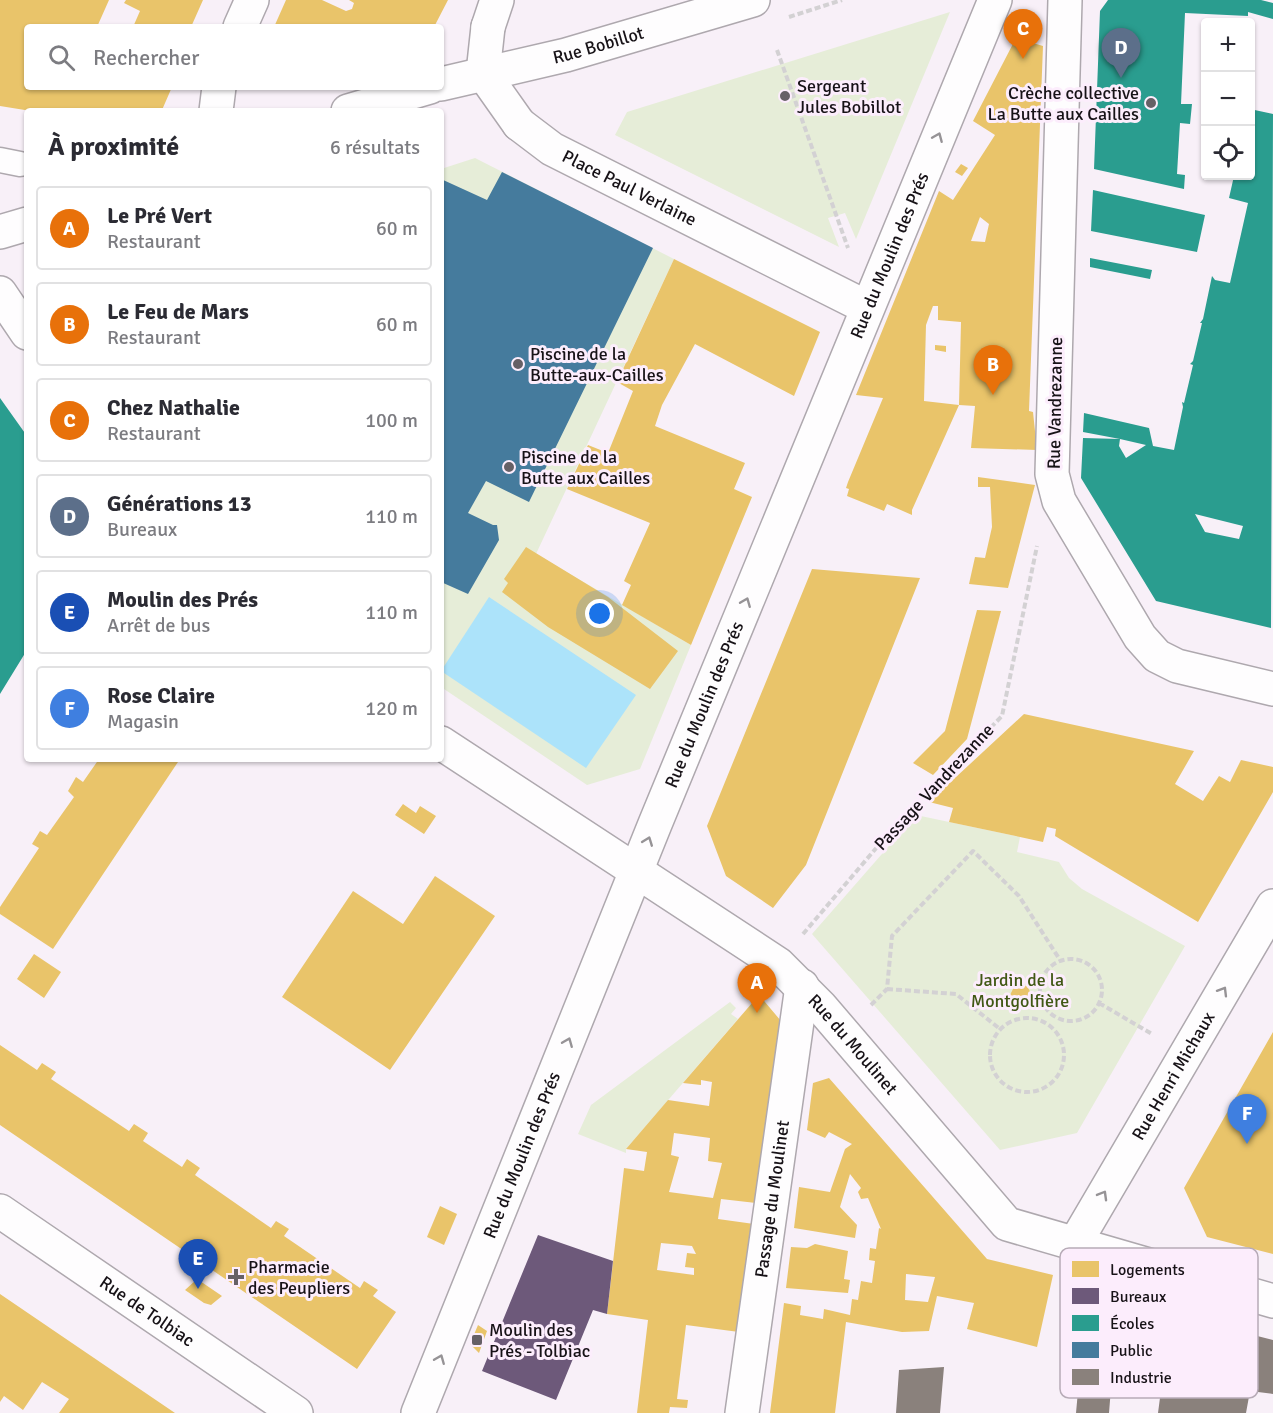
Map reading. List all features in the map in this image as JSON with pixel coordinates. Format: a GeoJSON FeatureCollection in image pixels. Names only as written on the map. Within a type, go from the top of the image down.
{"type":"FeatureCollection","features":[{"type":"Feature","properties":{"kind":"street"},"geometry":{"type":"LineString","coordinates":[[241,24],[252,0]]}},
{"type":"Feature","properties":{"kind":"street","name":"Rue Bobillot"},"geometry":{"type":"LineString","coordinates":[[444,83],[566,55],[753,0]]}},
{"type":"Feature","properties":{"kind":"street","name":"Rue du Moulin des Prés"},"geometry":{"type":"LineString","coordinates":[[418,1413],[866,307],[995,0]]}},
{"type":"Feature","properties":{"kind":"street","name":"Rue Vandrezanne"},"geometry":{"type":"LineString","coordinates":[[1065,0],[1052,474],[1059,501],[1140,637],[1157,656],[1177,666],[1273,688]]}},
{"type":"Feature","properties":{"kind":"street"},"geometry":{"type":"LineString","coordinates":[[483,73],[492,14]]}},
{"type":"Feature","properties":{"kind":"street","name":"Place Paul Verlaine"},"geometry":{"type":"LineString","coordinates":[[483,73],[519,124],[552,149],[866,307]]}},
{"type":"Feature","properties":{"kind":"street"},"geometry":{"type":"LineString","coordinates":[[216,108],[219,90]]}},
{"type":"Feature","properties":{"kind":"street"},"geometry":{"type":"LineString","coordinates":[[358,108],[420,90]]}},
{"type":"Feature","properties":{"kind":"street"},"geometry":{"type":"LineString","coordinates":[[0,232],[24,225]]}},
{"type":"Feature","properties":{"kind":"street"},"geometry":{"type":"LineString","coordinates":[[0,293],[24,329]]}},
{"type":"Feature","properties":{"kind":"street","name":"Rue du Moulinet"},"geometry":{"type":"LineString","coordinates":[[444,745],[778,964],[802,986],[1007,1224],[1085,1248]]}},
{"type":"Feature","properties":{"kind":"street","name":"Rue Henri Michaux"},"geometry":{"type":"LineString","coordinates":[[1074,1245],[1273,906]]}},
{"type":"Feature","properties":{"kind":"street","name":"Passage du Moulinet"},"geometry":{"type":"LineString","coordinates":[[742,1413],[802,986]]}},
{"type":"Feature","properties":{"kind":"street","name":"Rue de Tolbiac"},"geometry":{"type":"LineString","coordinates":[[3,1219],[296,1413]]}},
{"type":"Feature","properties":{"kind":"street","name":"Rue du Moulinet"},"geometry":{"type":"LineString","coordinates":[[1258,1296],[1273,1300]]}},
{"type":"Feature","properties":{"kind":"path"},"geometry":{"type":"LineString","coordinates":[[777,50],[846,243]]}},
{"type":"Feature","properties":{"kind":"path","name":"Passage Vandrezanne"},"geometry":{"type":"LineString","coordinates":[[800,938],[895,826],[1002,716],[1037,545]]}},
{"type":"Feature","properties":{"kind":"path"},"geometry":{"type":"LineString","coordinates":[[1000,1029],[956,994],[887,989],[892,936],[973,851],[1019,896],[1060,960]]}},
{"type":"Feature","properties":{"kind":"path"},"geometry":{"type":"LineString","coordinates":[[1060,960],[1080,960],[1097,973],[1101,982],[1099,1002],[1094,1011],[1076,1020],[1057,1017],[1043,1002],[1040,983],[1044,973],[1060,960]]}},
{"type":"Feature","properties":{"kind":"path"},"geometry":{"type":"LineString","coordinates":[[1099,1002],[1139,1027]]}},
{"type":"Feature","properties":{"kind":"path"},"geometry":{"type":"LineString","coordinates":[[1052,1027],[1057,1017]]}},
{"type":"Feature","properties":{"kind":"path"},"geometry":{"type":"LineString","coordinates":[[1031,1018],[1043,1020],[1052,1027],[1060,1036],[1064,1049],[1065,1061],[1060,1073],[1042,1090],[1029,1093],[1005,1086],[996,1077],[989,1052],[1000,1029],[1009,1022],[1031,1018]]}},
{"type":"Feature","properties":{"kind":"green space"},"geometry":{"type":"Polygon","coordinates":[[[950,12],[856,239],[845,213],[828,218],[839,247],[615,135],[627,112],[950,12]]]}},
{"type":"Feature","properties":{"kind":"green space","name":"Piscine de la Butte aux Cailles"},"geometry":{"type":"Polygon","coordinates":[[[475,158],[674,259],[536,554],[691,645],[640,769],[587,785],[444,689],[444,168],[475,158]]]}},
{"type":"Feature","properties":{"kind":"green space","name":"Jardin de la Montgolfière"},"geometry":{"type":"Polygon","coordinates":[[[916,815],[1020,837],[1017,852],[1059,862],[1069,878],[1082,889],[1185,946],[1077,1133],[1000,1150],[812,934],[916,815]]]}},
{"type":"Feature","properties":{"kind":"green space"},"geometry":{"type":"Polygon","coordinates":[[[730,1002],[736,1008],[731,1014],[738,1019],[626,1149],[626,1153],[578,1134],[591,1105],[730,1002]]]}},
{"type":"Feature","properties":{"kind":"water"},"geometry":{"type":"Polygon","coordinates":[[[489,597],[636,695],[586,768],[444,673],[444,666],[489,597]]]}},
{"type":"Feature","properties":{"kind":"building: Logements"},"geometry":{"type":"Polygon","coordinates":[[[0,0],[109,0],[98,24],[24,24],[24,90],[171,90],[163,108],[24,108],[24,110],[0,106],[0,0]]]}},
{"type":"Feature","properties":{"kind":"building: Logements"},"geometry":{"type":"Polygon","coordinates":[[[126,0],[203,0],[192,24],[134,24],[140,11],[124,3],[126,0]]]}},
{"type":"Feature","properties":{"kind":"building: Logements"},"geometry":{"type":"Polygon","coordinates":[[[286,0],[322,0],[346,11],[352,9],[354,3],[349,0],[448,0],[436,24],[275,24],[286,0]]]}},
{"type":"Feature","properties":{"kind":"building: Logements"},"geometry":{"type":"Polygon","coordinates":[[[1016,38],[1043,46],[1029,411],[1033,412],[1037,450],[971,448],[975,406],[959,405],[912,510],[912,515],[887,504],[884,511],[847,496],[848,482],[883,398],[856,395],[939,191],[953,200],[995,135],[973,121],[1016,38]],[[980,217],[971,241],[985,242],[989,224],[980,217]],[[933,306],[926,325],[924,401],[959,405],[961,322],[938,320],[938,306],[933,306]]]}},
{"type":"Feature","properties":{"kind":"building: Logements"},"geometry":{"type":"Polygon","coordinates":[[[961,164],[968,168],[962,176],[955,172],[961,164]]]}},
{"type":"Feature","properties":{"kind":"building: Logements"},"geometry":{"type":"Polygon","coordinates":[[[674,259],[820,332],[794,396],[695,344],[662,405],[655,426],[745,463],[734,489],[752,497],[691,645],[622,605],[631,585],[624,581],[650,523],[567,489],[588,445],[608,453],[633,391],[617,382],[674,259]]]}},
{"type":"Feature","properties":{"kind":"building: Logements"},"geometry":{"type":"Polygon","coordinates":[[[935,345],[946,346],[946,352],[935,350],[935,345]]]}},
{"type":"Feature","properties":{"kind":"building: Logements"},"geometry":{"type":"Polygon","coordinates":[[[978,477],[1035,485],[1008,588],[969,584],[975,557],[985,558],[992,527],[990,487],[978,487],[978,477]]]}},
{"type":"Feature","properties":{"kind":"building: Logements"},"geometry":{"type":"Polygon","coordinates":[[[526,547],[608,597],[678,651],[650,689],[548,627],[502,592],[508,583],[504,579],[526,547]]]}},
{"type":"Feature","properties":{"kind":"building: Logements"},"geometry":{"type":"Polygon","coordinates":[[[812,569],[920,578],[806,865],[773,908],[726,876],[707,826],[812,569]]]}},
{"type":"Feature","properties":{"kind":"building: Logements"},"geometry":{"type":"Polygon","coordinates":[[[977,610],[1001,611],[967,739],[933,775],[913,763],[945,731],[977,610]]]}},
{"type":"Feature","properties":{"kind":"building: Logements"},"geometry":{"type":"Polygon","coordinates":[[[1024,714],[1194,751],[1175,784],[1203,801],[1219,776],[1230,782],[1241,760],[1273,767],[1273,792],[1198,922],[1055,836],[1056,829],[1047,827],[1043,842],[949,822],[953,808],[929,802],[1024,714]]]}},
{"type":"Feature","properties":{"kind":"building: Logements"},"geometry":{"type":"Polygon","coordinates":[[[97,762],[178,762],[53,949],[0,914],[0,907],[39,848],[32,844],[40,831],[47,835],[74,797],[68,791],[76,777],[83,782],[97,762]]]}},
{"type":"Feature","properties":{"kind":"building: Logements"},"geometry":{"type":"Polygon","coordinates":[[[403,804],[416,813],[420,806],[436,816],[424,834],[395,815],[403,804]]]}},
{"type":"Feature","properties":{"kind":"building: Logements"},"geometry":{"type":"Polygon","coordinates":[[[435,876],[495,916],[390,1070],[282,997],[353,891],[403,924],[435,876]]]}},
{"type":"Feature","properties":{"kind":"building: Logements"},"geometry":{"type":"Polygon","coordinates":[[[34,954],[61,972],[44,998],[17,979],[34,954]]]}},
{"type":"Feature","properties":{"kind":"building: Logements"},"geometry":{"type":"Polygon","coordinates":[[[1015,985],[1027,986],[1032,995],[1027,1004],[1015,1004],[1010,995],[1015,985]]]}},
{"type":"Feature","properties":{"kind":"building: Logements"},"geometry":{"type":"Polygon","coordinates":[[[759,995],[781,1021],[756,1203],[721,1199],[718,1219],[754,1224],[739,1332],[686,1325],[677,1399],[688,1400],[687,1408],[670,1407],[669,1413],[637,1413],[648,1320],[607,1314],[624,1168],[644,1171],[647,1152],[626,1149],[668,1100],[709,1106],[712,1082],[701,1080],[701,1085],[683,1083],[759,995]],[[674,1133],[671,1155],[679,1157],[669,1192],[713,1198],[722,1163],[708,1161],[710,1138],[674,1133]],[[661,1243],[657,1270],[694,1275],[694,1268],[685,1267],[687,1253],[696,1254],[692,1246],[661,1243]]]}},
{"type":"Feature","properties":{"kind":"building: Logements"},"geometry":{"type":"Polygon","coordinates":[[[1273,1032],[1273,1254],[1258,1250],[1258,1248],[1207,1237],[1184,1188],[1273,1032]]]}},
{"type":"Feature","properties":{"kind":"building: Logements"},"geometry":{"type":"Polygon","coordinates":[[[0,1045],[37,1070],[42,1063],[56,1072],[51,1079],[129,1131],[134,1124],[148,1133],[143,1141],[182,1167],[187,1159],[200,1168],[195,1175],[271,1228],[276,1221],[289,1229],[284,1236],[360,1288],[364,1281],[378,1290],[373,1296],[396,1312],[357,1369],[0,1125],[0,1045]]]}},
{"type":"Feature","properties":{"kind":"building: Logements"},"geometry":{"type":"Polygon","coordinates":[[[829,1078],[987,1259],[1053,1275],[1037,1347],[967,1329],[974,1303],[937,1296],[929,1331],[902,1332],[846,1322],[835,1413],[770,1413],[784,1303],[801,1306],[800,1315],[823,1319],[824,1309],[850,1315],[852,1299],[858,1300],[861,1281],[872,1283],[875,1261],[869,1260],[870,1248],[876,1249],[879,1228],[881,1229],[868,1198],[861,1199],[858,1192],[861,1188],[850,1174],[840,1207],[857,1225],[855,1238],[794,1228],[799,1187],[830,1192],[845,1149],[852,1144],[829,1132],[825,1138],[807,1130],[813,1083],[829,1078]],[[906,1274],[905,1300],[928,1302],[935,1277],[906,1274]]]}},
{"type":"Feature","properties":{"kind":"building: Logements"},"geometry":{"type":"Polygon","coordinates":[[[440,1206],[457,1214],[444,1245],[427,1237],[440,1206]]]}},
{"type":"Feature","properties":{"kind":"building: Logements"},"geometry":{"type":"Polygon","coordinates":[[[815,1244],[848,1251],[844,1279],[850,1280],[848,1293],[786,1288],[791,1247],[807,1248],[815,1244]]]}},
{"type":"Feature","properties":{"kind":"building: Logements"},"geometry":{"type":"Polygon","coordinates":[[[196,1280],[222,1296],[211,1305],[204,1303],[185,1290],[196,1280]]]}},
{"type":"Feature","properties":{"kind":"building: Logements"},"geometry":{"type":"Polygon","coordinates":[[[0,1294],[175,1413],[59,1413],[69,1399],[42,1382],[23,1410],[4,1396],[0,1402],[0,1294]]]}},
{"type":"Feature","properties":{"kind":"building: Logements"},"geometry":{"type":"Polygon","coordinates":[[[478,1325],[487,1331],[479,1353],[470,1344],[478,1325]]]}},
{"type":"Feature","properties":{"kind":"building: Bureaux"},"geometry":{"type":"Polygon","coordinates":[[[538,1235],[613,1261],[607,1314],[593,1310],[556,1400],[482,1371],[538,1235]]]}},
{"type":"Feature","properties":{"kind":"building: Écoles","name":"Crèche collective La Butte aux Cailles"},"geometry":{"type":"Polygon","coordinates":[[[1108,0],[1261,0],[1273,3],[1273,19],[1248,12],[1248,16],[1185,13],[1181,104],[1192,104],[1190,124],[1180,123],[1177,174],[1185,175],[1184,189],[1094,169],[1100,11],[1108,0]]]}},
{"type":"Feature","properties":{"kind":"building: Écoles"},"geometry":{"type":"Polygon","coordinates":[[[1255,110],[1273,114],[1271,628],[1156,601],[1081,478],[1083,438],[1120,439],[1083,432],[1084,413],[1149,428],[1153,446],[1174,450],[1183,407],[1182,402],[1184,403],[1193,365],[1190,364],[1193,361],[1212,276],[1215,280],[1230,283],[1248,203],[1229,198],[1233,180],[1255,180],[1255,110]],[[1120,439],[1119,446],[1126,458],[1146,445],[1120,439]],[[1195,514],[1205,532],[1239,539],[1243,526],[1195,514]]]}},
{"type":"Feature","properties":{"kind":"building: Écoles"},"geometry":{"type":"Polygon","coordinates":[[[1093,190],[1205,215],[1197,252],[1091,231],[1093,190]]]}},
{"type":"Feature","properties":{"kind":"building: Écoles"},"geometry":{"type":"Polygon","coordinates":[[[1090,258],[1152,270],[1150,279],[1090,267],[1090,258]]]}},
{"type":"Feature","properties":{"kind":"building: Écoles"},"geometry":{"type":"Polygon","coordinates":[[[0,398],[24,432],[24,655],[0,694],[0,398]]]}},
{"type":"Feature","properties":{"kind":"building: Public","name":"Piscine de la Butte-aux-Cailles"},"geometry":{"type":"Polygon","coordinates":[[[502,172],[653,248],[529,502],[486,481],[468,513],[497,525],[499,540],[468,594],[444,583],[444,180],[487,200],[502,172]]]}},
{"type":"Feature","properties":{"kind":"building: Industrie"},"geometry":{"type":"Polygon","coordinates":[[[1258,1336],[1273,1340],[1273,1394],[1258,1392],[1258,1336]]]}},
{"type":"Feature","properties":{"kind":"building: Industrie"},"geometry":{"type":"Polygon","coordinates":[[[944,1367],[940,1413],[896,1413],[899,1370],[944,1367]]]}},
{"type":"Feature","properties":{"kind":"building: Industrie"},"geometry":{"type":"Polygon","coordinates":[[[1077,1398],[1110,1398],[1109,1413],[1076,1413],[1077,1398]]]}},
{"type":"Feature","properties":{"kind":"building: Industrie"},"geometry":{"type":"Polygon","coordinates":[[[1160,1398],[1249,1398],[1246,1413],[1158,1413],[1160,1398]]]}},
{"type":"Feature","properties":{"kind":"place","name":"Chez Nathalie"},"geometry":{"type":"Point","coordinates":[1023,59]}},
{"type":"Feature","properties":{"kind":"place","name":"Générations 13"},"geometry":{"type":"Point","coordinates":[1121,78]}},
{"type":"Feature","properties":{"kind":"place","name":"Sergeant Jules Bobillot"},"geometry":{"type":"Point","coordinates":[785,96]}},
{"type":"Feature","properties":{"kind":"place","name":"Crèche collective La Butte aux Cailles"},"geometry":{"type":"Point","coordinates":[1151,103]}},
{"type":"Feature","properties":{"kind":"place","name":"Piscine de la Butte-aux-Cailles"},"geometry":{"type":"Point","coordinates":[518,364]}},
{"type":"Feature","properties":{"kind":"place","name":"Le Feu de Mars"},"geometry":{"type":"Point","coordinates":[993,395]}},
{"type":"Feature","properties":{"kind":"place","name":"Piscine de la Butte aux Cailles"},"geometry":{"type":"Point","coordinates":[509,467]}},
{"type":"Feature","properties":{"kind":"place","name":"Le Pré Vert"},"geometry":{"type":"Point","coordinates":[757,1013]}},
{"type":"Feature","properties":{"kind":"place","name":"Rose Claire"},"geometry":{"type":"Point","coordinates":[1247,1144]}},
{"type":"Feature","properties":{"kind":"place","name":"Pharmacie des Peupliers"},"geometry":{"type":"Point","coordinates":[236,1277]}},
{"type":"Feature","properties":{"kind":"place","name":"Moulin des Prés"},"geometry":{"type":"Point","coordinates":[198,1289]}},
{"type":"Feature","properties":{"kind":"place","name":"Moulin des Prés - Tolbiac"},"geometry":{"type":"Point","coordinates":[477,1340]}}]}
